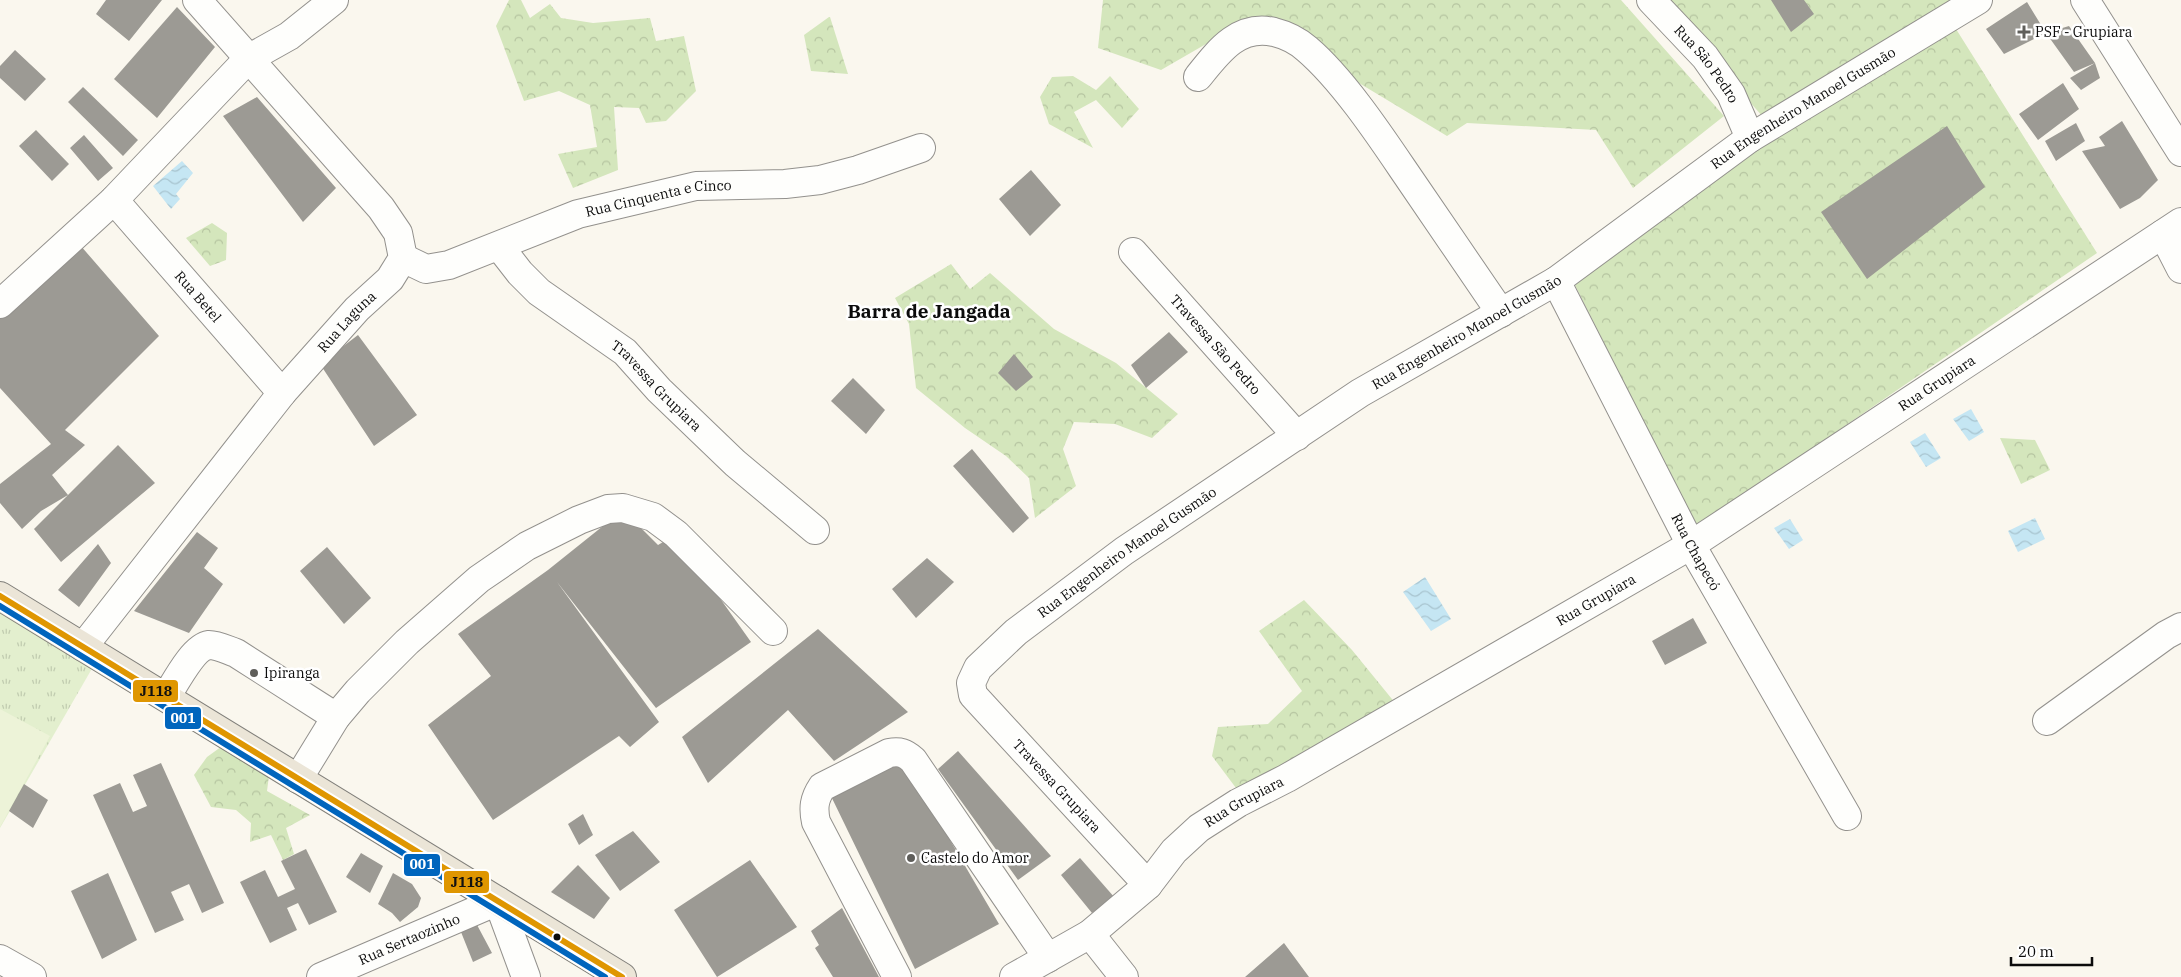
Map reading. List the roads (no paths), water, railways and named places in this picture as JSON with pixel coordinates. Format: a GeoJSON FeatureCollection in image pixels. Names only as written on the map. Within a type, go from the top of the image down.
{"type":"FeatureCollection","features":[{"type":"Feature","properties":{"kind":"main road"},"geometry":{"type":"LineString","coordinates":[[0,596],[622,977]]}},
{"type":"Feature","properties":{"kind":"street"},"geometry":{"type":"LineString","coordinates":[[197,0],[381,208],[398,233],[403,258]]}},
{"type":"Feature","properties":{"kind":"street"},"geometry":{"type":"LineString","coordinates":[[0,304],[114,200],[248,59],[289,36],[334,0]]}},
{"type":"Feature","properties":{"kind":"street","name":"Rua São Pedro"},"geometry":{"type":"LineString","coordinates":[[1650,0],[1705,57],[1731,94],[1750,138]]}},
{"type":"Feature","properties":{"kind":"street","name":"Rua Engenheiro Manoel Gusmão"},"geometry":{"type":"LineString","coordinates":[[971,683],[978,668],[1016,632],[1124,551],[1360,393],[1556,281],[1750,138],[1978,0]]}},
{"type":"Feature","properties":{"kind":"street"},"geometry":{"type":"LineString","coordinates":[[2085,0],[2181,152]]}},
{"type":"Feature","properties":{"kind":"street"},"geometry":{"type":"LineString","coordinates":[[1198,78],[1235,36],[1256,31],[1273,32],[1289,37],[1308,50],[1374,127],[1501,313]]}},
{"type":"Feature","properties":{"kind":"street","name":"Rua Cinquenta e Cinco"},"geometry":{"type":"LineString","coordinates":[[403,258],[426,268],[449,265],[578,214],[696,186],[785,184],[820,180],[858,170],[922,148]]}},
{"type":"Feature","properties":{"kind":"street","name":"Rua Betel"},"geometry":{"type":"LineString","coordinates":[[114,200],[282,393]]}},
{"type":"Feature","properties":{"kind":"street"},"geometry":{"type":"LineString","coordinates":[[2172,228],[2181,269]]}},
{"type":"Feature","properties":{"kind":"street","name":"Rua Grupiara"},"geometry":{"type":"LineString","coordinates":[[1014,977],[1090,934],[1148,885],[1174,850],[1199,828],[1238,803],[1286,778],[1691,545],[2172,228]]}},
{"type":"Feature","properties":{"kind":"street","name":"Travessa Grupiara"},"geometry":{"type":"LineString","coordinates":[[500,246],[520,273],[539,292],[625,352],[659,390],[736,463],[814,530]]}},
{"type":"Feature","properties":{"kind":"street","name":"Travessa São Pedro"},"geometry":{"type":"LineString","coordinates":[[1133,252],[1297,436]]}},
{"type":"Feature","properties":{"kind":"street","name":"Rua Laguna"},"geometry":{"type":"LineString","coordinates":[[83,647],[282,393],[357,309],[390,279],[403,258]]}},
{"type":"Feature","properties":{"kind":"street","name":"Rua Chapecó"},"geometry":{"type":"LineString","coordinates":[[1556,281],[1691,545],[1847,816]]}},
{"type":"Feature","properties":{"kind":"street"},"geometry":{"type":"LineString","coordinates":[[298,779],[336,717],[358,691],[406,642],[478,579],[527,546],[579,520],[608,509],[623,508],[653,517],[676,534],[772,631]]}},
{"type":"Feature","properties":{"kind":"street"},"geometry":{"type":"LineString","coordinates":[[2046,721],[2166,635],[2181,627]]}},
{"type":"Feature","properties":{"kind":"street"},"geometry":{"type":"LineString","coordinates":[[166,697],[199,650],[207,645],[219,646],[236,653],[336,717]]}},
{"type":"Feature","properties":{"kind":"street","name":"Travessa Grupiara"},"geometry":{"type":"LineString","coordinates":[[971,683],[973,695],[979,702],[1148,885]]}},
{"type":"Feature","properties":{"kind":"street"},"geometry":{"type":"LineString","coordinates":[[897,977],[816,822],[813,809],[816,796],[822,787],[889,753],[898,752],[906,754],[913,760],[1048,958]]}},
{"type":"Feature","properties":{"kind":"street"},"geometry":{"type":"LineString","coordinates":[[498,900],[526,977]]}},
{"type":"Feature","properties":{"kind":"street","name":"Rua Sertaozinho"},"geometry":{"type":"LineString","coordinates":[[321,977],[498,900]]}},
{"type":"Feature","properties":{"kind":"street"},"geometry":{"type":"LineString","coordinates":[[1090,934],[1124,977]]}},
{"type":"Feature","properties":{"kind":"street"},"geometry":{"type":"LineString","coordinates":[[0,958],[32,977]]}},
{"type":"Feature","properties":{"kind":"water"},"geometry":{"type":"Polygon","coordinates":[[[182,161],[193,173],[176,194],[180,199],[171,209],[153,186],[182,161]]]}},
{"type":"Feature","properties":{"kind":"water"},"geometry":{"type":"Polygon","coordinates":[[[1971,409],[1984,432],[1969,441],[1953,419],[1971,409]]]}},
{"type":"Feature","properties":{"kind":"water"},"geometry":{"type":"Polygon","coordinates":[[[1925,433],[1941,458],[1926,467],[1910,442],[1925,433]]]}},
{"type":"Feature","properties":{"kind":"water"},"geometry":{"type":"Polygon","coordinates":[[[2035,518],[2045,539],[2018,552],[2008,531],[2035,518]]]}},
{"type":"Feature","properties":{"kind":"water"},"geometry":{"type":"Polygon","coordinates":[[[1790,519],[1803,540],[1789,549],[1774,528],[1790,519]]]}},
{"type":"Feature","properties":{"kind":"water"},"geometry":{"type":"Polygon","coordinates":[[[1425,577],[1451,619],[1431,631],[1403,592],[1425,577]]]}},
{"type":"Feature","properties":{"kind":"place","name":"PSF - Grupiara"},"geometry":{"type":"Point","coordinates":[2024,32]}},
{"type":"Feature","properties":{"kind":"place","name":"Ipiranga"},"geometry":{"type":"Point","coordinates":[254,673]}},
{"type":"Feature","properties":{"kind":"place","name":"Castelo do Amor"},"geometry":{"type":"Point","coordinates":[911,858]}},
{"type":"Feature","properties":{"kind":"district","name":"Barra de Jangada"},"geometry":{"type":"Point","coordinates":[929,311]}}]}
